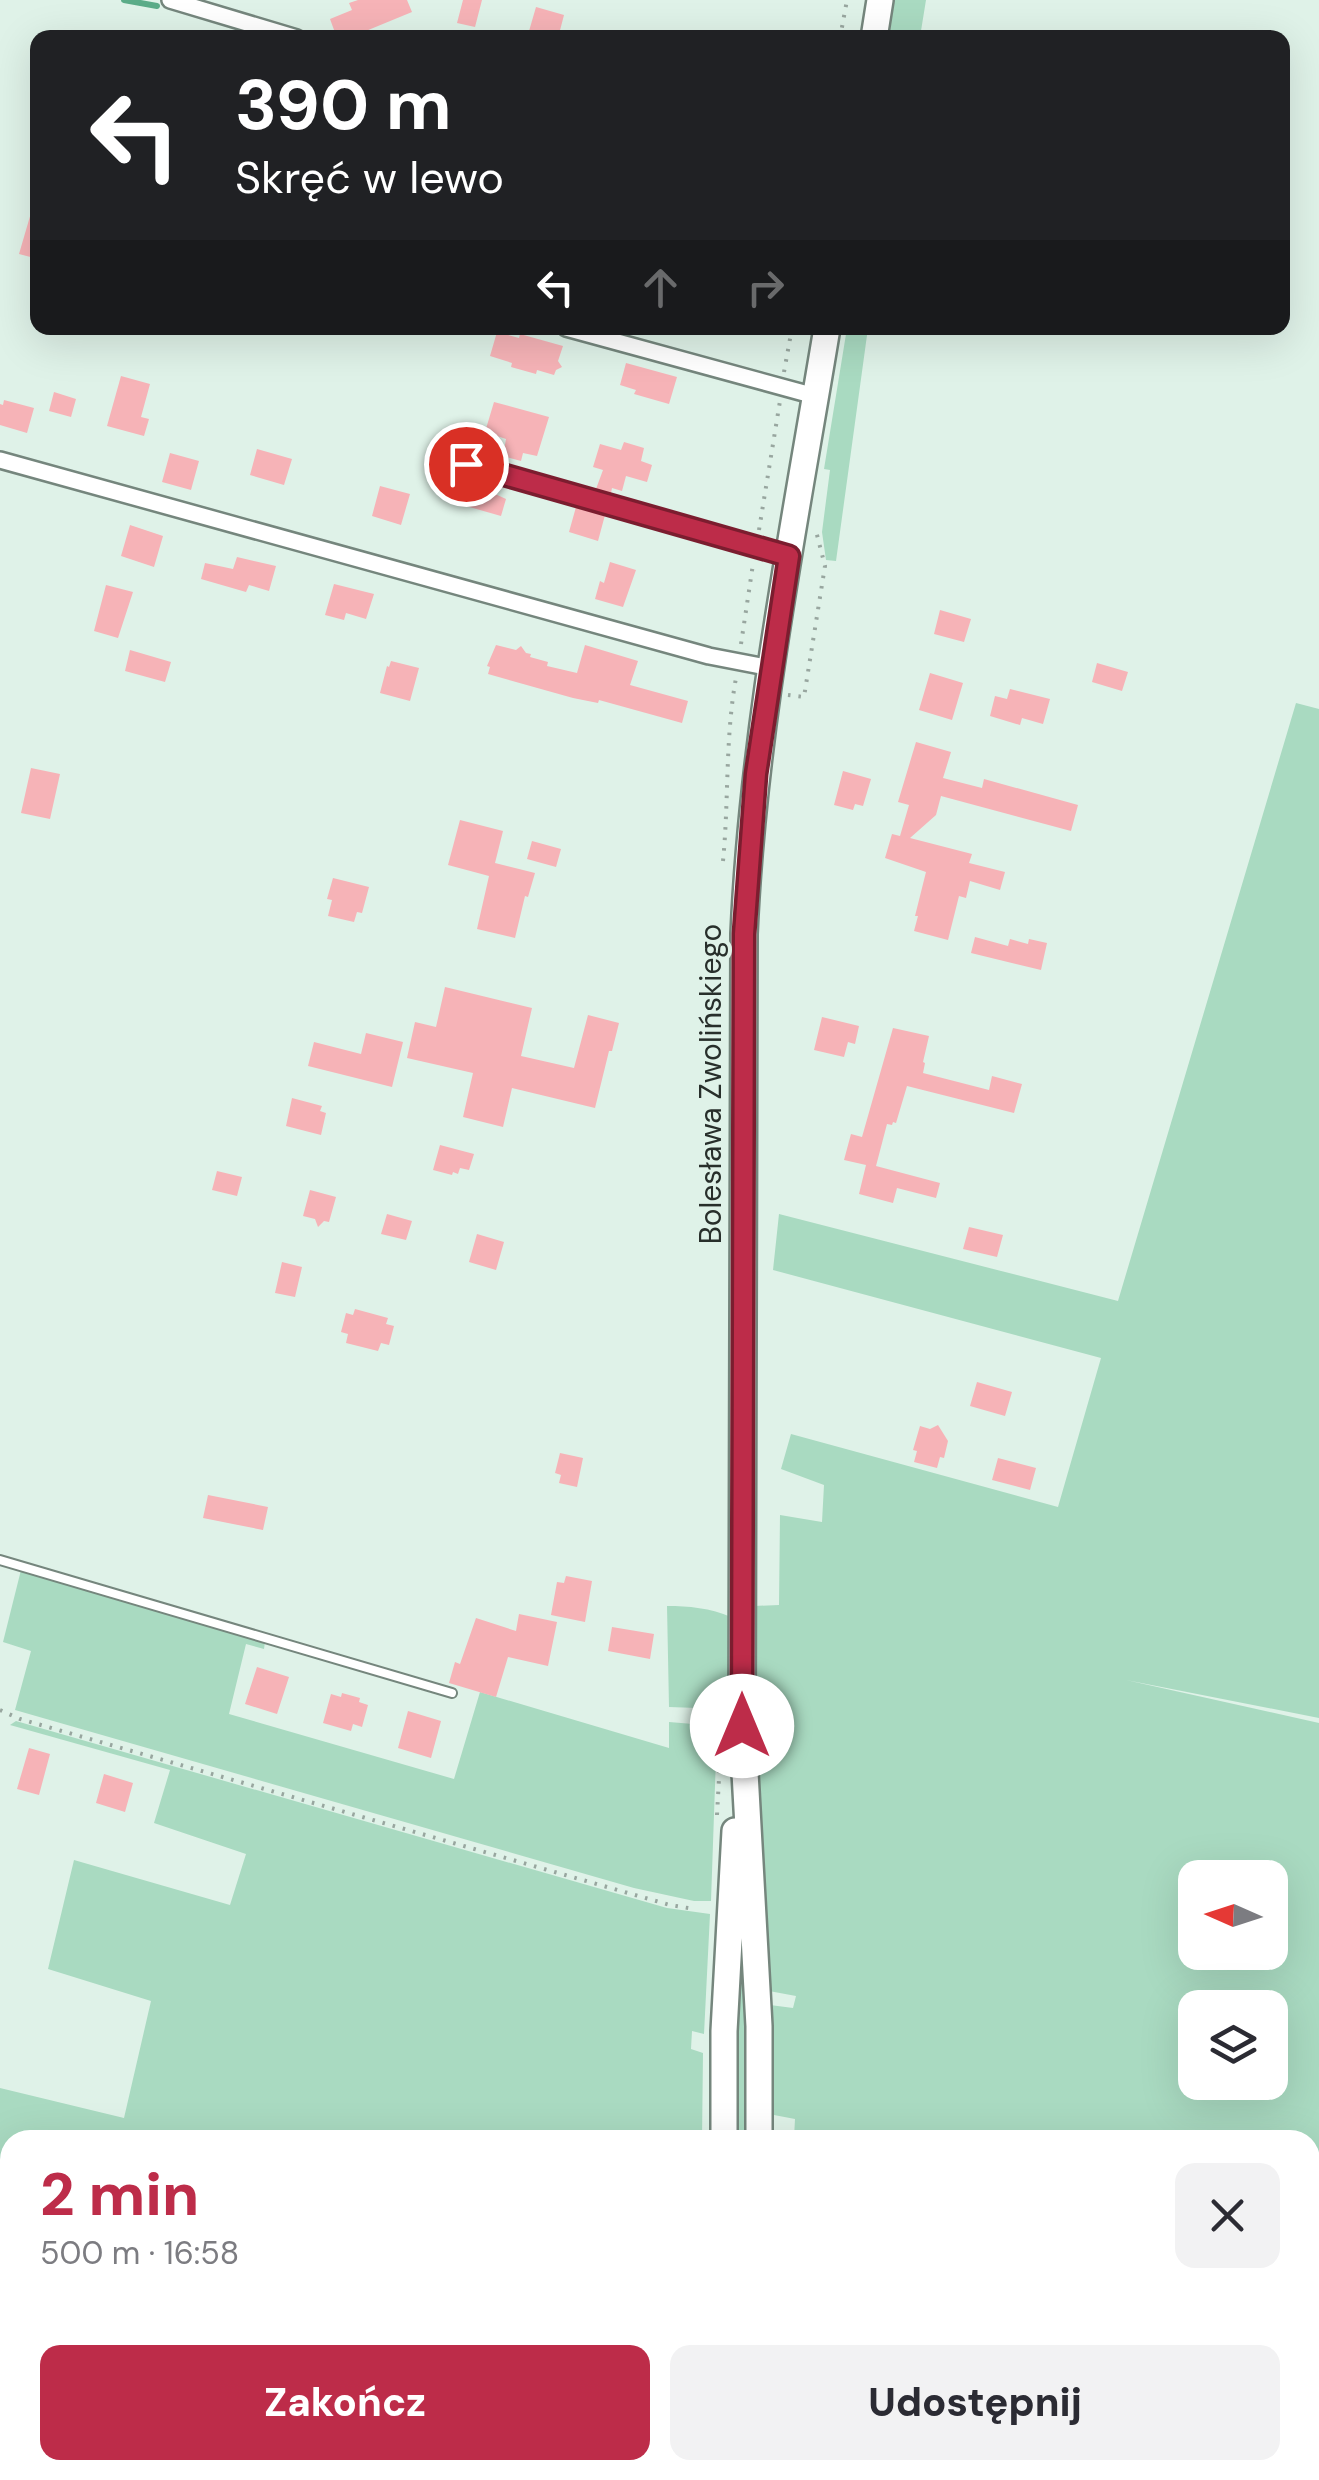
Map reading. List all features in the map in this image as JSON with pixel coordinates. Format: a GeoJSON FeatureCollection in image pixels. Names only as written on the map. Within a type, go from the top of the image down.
{"type":"FeatureCollection","features":[{"type":"Feature","properties":{"kind":"main road"},"geometry":{"type":"LineString","coordinates":[[875,30],[880,0]]}},
{"type":"Feature","properties":{"kind":"main road","name":"Bolesława Zwolińskiego"},"geometry":{"type":"LineString","coordinates":[[724,2130],[724,2030],[742,1726],[744,934],[751,817],[769,680],[826,335]]}},
{"type":"Feature","properties":{"kind":"main road","name":"Bolesława Zwolińskiego"},"geometry":{"type":"LineString","coordinates":[[742,1726],[759,2026],[759,2130]]}},
{"type":"Feature","properties":{"kind":"street"},"geometry":{"type":"LineString","coordinates":[[170,0],[270,30]]}},
{"type":"Feature","properties":{"kind":"street"},"geometry":{"type":"LineString","coordinates":[[592,335],[816,396]]}},
{"type":"Feature","properties":{"kind":"street"},"geometry":{"type":"LineString","coordinates":[[0,460],[738,662],[769,680]]}},
{"type":"Feature","properties":{"kind":"street"},"geometry":{"type":"LineString","coordinates":[[466,464],[789,556]]}},
{"type":"Feature","properties":{"kind":"lane"},"geometry":{"type":"LineString","coordinates":[[0,1560],[452,1693]]}},
{"type":"Feature","properties":{"kind":"path"},"geometry":{"type":"LineString","coordinates":[[841,30],[846,0]]}},
{"type":"Feature","properties":{"kind":"path"},"geometry":{"type":"LineString","coordinates":[[723,861],[729,720],[791,335]]}},
{"type":"Feature","properties":{"kind":"path"},"geometry":{"type":"LineString","coordinates":[[769,680],[804,697],[825,566],[815,526]]}},
{"type":"Feature","properties":{"kind":"path"},"geometry":{"type":"LineString","coordinates":[[0,1710],[20,1719],[694,1909]]}},
{"type":"Feature","properties":{"kind":"green space"},"geometry":{"type":"Polygon","coordinates":[[[893,0],[926,0],[921,30],[888,30],[893,0]]]}},
{"type":"Feature","properties":{"kind":"green space"},"geometry":{"type":"Polygon","coordinates":[[[846,335],[867,335],[836,561],[826,560],[822,532],[830,470],[824,469],[846,335]]]}},
{"type":"Feature","properties":{"kind":"green space"},"geometry":{"type":"Polygon","coordinates":[[[1296,703],[1319,709],[1319,1718],[1126,1680],[1319,1723],[1319,2130],[794,2130],[795,2119],[771,2111],[770,2005],[793,2008],[796,1996],[769,1991],[757,1848],[754,1606],[779,1605],[780,1515],[822,1522],[824,1485],[781,1469],[791,1434],[1058,1507],[1101,1358],[773,1270],[779,1214],[1118,1301],[1296,703]]]}},
{"type":"Feature","properties":{"kind":"green space"},"geometry":{"type":"Polygon","coordinates":[[[21,1570],[265,1642],[264,1649],[246,1644],[229,1714],[454,1779],[480,1692],[669,1748],[669,1722],[717,1728],[711,1901],[634,1888],[15,1710],[31,1651],[3,1642],[21,1570]]]}},
{"type":"Feature","properties":{"kind":"green space"},"geometry":{"type":"Polygon","coordinates":[[[667,1606],[699,1608],[731,1617],[730,1705],[726,1709],[669,1707],[667,1606]]]}},
{"type":"Feature","properties":{"kind":"green space"},"geometry":{"type":"Polygon","coordinates":[[[16,1721],[667,1908],[710,1914],[704,2034],[692,2031],[691,2049],[703,2053],[702,2130],[0,2130],[0,2088],[124,2118],[151,2001],[48,1969],[74,1860],[230,1905],[246,1854],[154,1823],[170,1770],[10,1725],[16,1721]]]}},
{"type":"Feature","properties":{"kind":"green space"},"geometry":{"type":"Polygon","coordinates":[[[740,1904],[746,2001],[747,2130],[737,2130],[740,1904]]]}},
{"type":"Feature","properties":{"kind":"building"},"geometry":{"type":"Polygon","coordinates":[[[407,0],[412,12],[368,30],[334,30],[330,19],[352,10],[349,3],[407,0]]]}},
{"type":"Feature","properties":{"kind":"building"},"geometry":{"type":"Polygon","coordinates":[[[463,0],[482,0],[475,27],[457,23],[463,0]]]}},
{"type":"Feature","properties":{"kind":"building"},"geometry":{"type":"Polygon","coordinates":[[[536,7],[564,15],[560,30],[529,30],[536,7]]]}},
{"type":"Feature","properties":{"kind":"building"},"geometry":{"type":"Polygon","coordinates":[[[30,216],[30,257],[19,254],[30,216]]]}},
{"type":"Feature","properties":{"kind":"building"},"geometry":{"type":"Polygon","coordinates":[[[496,335],[524,335],[563,346],[558,361],[562,367],[554,375],[511,367],[512,363],[490,356],[496,335]]]}},
{"type":"Feature","properties":{"kind":"building"},"geometry":{"type":"Polygon","coordinates":[[[626,363],[677,377],[669,404],[634,394],[636,390],[620,385],[626,363]]]}},
{"type":"Feature","properties":{"kind":"building"},"geometry":{"type":"Polygon","coordinates":[[[121,376],[150,384],[141,417],[149,419],[144,436],[107,426],[121,376]]]}},
{"type":"Feature","properties":{"kind":"building"},"geometry":{"type":"Polygon","coordinates":[[[54,392],[76,399],[71,417],[49,411],[54,392]]]}},
{"type":"Feature","properties":{"kind":"building"},"geometry":{"type":"Polygon","coordinates":[[[4,400],[34,408],[27,433],[0,425],[0,404],[4,400]]]}},
{"type":"Feature","properties":{"kind":"building"},"geometry":{"type":"Polygon","coordinates":[[[494,402],[549,417],[537,456],[523,453],[521,461],[503,456],[506,439],[485,432],[494,402]]]}},
{"type":"Feature","properties":{"kind":"building"},"geometry":{"type":"Polygon","coordinates":[[[624,442],[644,448],[641,461],[652,465],[647,482],[626,476],[622,491],[596,489],[603,470],[593,467],[600,444],[621,450],[624,442]]]}},
{"type":"Feature","properties":{"kind":"building"},"geometry":{"type":"Polygon","coordinates":[[[257,449],[292,459],[284,485],[250,475],[257,449]]]}},
{"type":"Feature","properties":{"kind":"building"},"geometry":{"type":"Polygon","coordinates":[[[170,453],[199,461],[191,490],[162,482],[170,453]]]}},
{"type":"Feature","properties":{"kind":"building"},"geometry":{"type":"Polygon","coordinates":[[[467,476],[496,484],[493,493],[506,499],[501,516],[459,504],[467,476]]]}},
{"type":"Feature","properties":{"kind":"building"},"geometry":{"type":"Polygon","coordinates":[[[380,486],[410,494],[401,525],[372,516],[380,486]]]}},
{"type":"Feature","properties":{"kind":"building"},"geometry":{"type":"Polygon","coordinates":[[[576,507],[605,515],[598,541],[569,532],[576,507]]]}},
{"type":"Feature","properties":{"kind":"building"},"geometry":{"type":"Polygon","coordinates":[[[130,525],[163,536],[154,567],[121,556],[130,525]]]}},
{"type":"Feature","properties":{"kind":"building"},"geometry":{"type":"Polygon","coordinates":[[[237,557],[276,566],[269,591],[249,585],[246,592],[201,579],[205,563],[233,569],[237,557]]]}},
{"type":"Feature","properties":{"kind":"building"},"geometry":{"type":"Polygon","coordinates":[[[610,562],[636,570],[623,607],[595,599],[610,562]]]}},
{"type":"Feature","properties":{"kind":"building"},"geometry":{"type":"Polygon","coordinates":[[[334,584],[374,594],[366,619],[346,613],[344,620],[325,615],[334,584]]]}},
{"type":"Feature","properties":{"kind":"building"},"geometry":{"type":"Polygon","coordinates":[[[106,585],[133,592],[118,638],[94,631],[106,585]]]}},
{"type":"Feature","properties":{"kind":"building"},"geometry":{"type":"Polygon","coordinates":[[[940,610],[971,619],[964,642],[934,634],[940,610]]]}},
{"type":"Feature","properties":{"kind":"building"},"geometry":{"type":"Polygon","coordinates":[[[496,645],[516,650],[521,646],[530,657],[548,662],[547,666],[577,673],[585,645],[638,661],[630,685],[688,701],[682,723],[488,674],[487,666],[496,645]]]}},
{"type":"Feature","properties":{"kind":"building"},"geometry":{"type":"Polygon","coordinates":[[[130,650],[171,662],[165,682],[125,671],[130,650]]]}},
{"type":"Feature","properties":{"kind":"building"},"geometry":{"type":"Polygon","coordinates":[[[391,661],[419,668],[410,701],[380,693],[391,661]]]}},
{"type":"Feature","properties":{"kind":"building"},"geometry":{"type":"Polygon","coordinates":[[[1097,663],[1128,672],[1122,691],[1092,682],[1097,663]]]}},
{"type":"Feature","properties":{"kind":"building"},"geometry":{"type":"Polygon","coordinates":[[[930,673],[963,683],[952,720],[919,710],[930,673]]]}},
{"type":"Feature","properties":{"kind":"building"},"geometry":{"type":"Polygon","coordinates":[[[1010,689],[1050,699],[1043,724],[1022,718],[1020,725],[990,716],[995,696],[1007,699],[1010,689]]]}},
{"type":"Feature","properties":{"kind":"building"},"geometry":{"type":"Polygon","coordinates":[[[916,742],[951,752],[943,778],[982,788],[984,779],[1078,805],[1071,831],[941,796],[936,815],[910,838],[972,854],[969,863],[1005,872],[1000,890],[970,881],[966,898],[959,896],[948,940],[914,931],[926,872],[885,858],[892,834],[900,836],[909,805],[898,802],[916,742]]]}},
{"type":"Feature","properties":{"kind":"building"},"geometry":{"type":"Polygon","coordinates":[[[31,768],[60,774],[50,819],[21,813],[31,768]]]}},
{"type":"Feature","properties":{"kind":"building"},"geometry":{"type":"Polygon","coordinates":[[[843,771],[871,779],[863,806],[855,804],[853,810],[834,805],[843,771]]]}},
{"type":"Feature","properties":{"kind":"building"},"geometry":{"type":"Polygon","coordinates":[[[460,820],[503,831],[495,863],[535,873],[515,938],[477,929],[489,876],[448,865],[460,820]]]}},
{"type":"Feature","properties":{"kind":"building"},"geometry":{"type":"Polygon","coordinates":[[[532,841],[561,849],[556,867],[527,859],[532,841]]]}},
{"type":"Feature","properties":{"kind":"building"},"geometry":{"type":"Polygon","coordinates":[[[333,878],[369,887],[362,913],[357,912],[354,922],[328,916],[332,900],[327,899],[333,878]]]}},
{"type":"Feature","properties":{"kind":"building"},"geometry":{"type":"Polygon","coordinates":[[[975,937],[1008,946],[1010,939],[1028,944],[1029,939],[1047,943],[1041,970],[971,953],[975,937]]]}},
{"type":"Feature","properties":{"kind":"building"},"geometry":{"type":"Polygon","coordinates":[[[445,987],[532,1008],[521,1056],[574,1068],[588,1015],[619,1023],[595,1108],[512,1088],[503,1127],[463,1117],[473,1073],[407,1058],[415,1022],[436,1027],[445,987]]]}},
{"type":"Feature","properties":{"kind":"building"},"geometry":{"type":"Polygon","coordinates":[[[822,1017],[859,1026],[855,1044],[848,1042],[844,1057],[814,1050],[822,1017]]]}},
{"type":"Feature","properties":{"kind":"building"},"geometry":{"type":"Polygon","coordinates":[[[893,1028],[929,1036],[923,1073],[989,1090],[992,1076],[1022,1084],[1014,1113],[907,1086],[896,1123],[887,1124],[876,1166],[940,1183],[936,1198],[897,1188],[893,1203],[859,1194],[866,1165],[844,1160],[851,1134],[862,1137],[893,1028]]]}},
{"type":"Feature","properties":{"kind":"building"},"geometry":{"type":"Polygon","coordinates":[[[366,1033],[403,1042],[392,1087],[308,1066],[314,1042],[361,1054],[366,1033]]]}},
{"type":"Feature","properties":{"kind":"building"},"geometry":{"type":"Polygon","coordinates":[[[292,1098],[322,1106],[320,1111],[326,1113],[321,1135],[286,1126],[292,1098]]]}},
{"type":"Feature","properties":{"kind":"building"},"geometry":{"type":"Polygon","coordinates":[[[440,1145],[474,1154],[469,1170],[460,1168],[458,1174],[452,1175],[433,1170],[440,1145]]]}},
{"type":"Feature","properties":{"kind":"building"},"geometry":{"type":"Polygon","coordinates":[[[217,1171],[242,1177],[237,1196],[212,1190],[217,1171]]]}},
{"type":"Feature","properties":{"kind":"building"},"geometry":{"type":"Polygon","coordinates":[[[310,1190],[336,1197],[329,1222],[318,1227],[315,1219],[303,1216],[310,1190]]]}},
{"type":"Feature","properties":{"kind":"building"},"geometry":{"type":"Polygon","coordinates":[[[387,1214],[412,1221],[406,1240],[381,1234],[387,1214]]]}},
{"type":"Feature","properties":{"kind":"building"},"geometry":{"type":"Polygon","coordinates":[[[969,1227],[1003,1235],[997,1257],[963,1249],[969,1227]]]}},
{"type":"Feature","properties":{"kind":"building"},"geometry":{"type":"Polygon","coordinates":[[[477,1234],[504,1242],[496,1270],[469,1262],[477,1234]]]}},
{"type":"Feature","properties":{"kind":"building"},"geometry":{"type":"Polygon","coordinates":[[[282,1262],[302,1267],[295,1297],[275,1293],[282,1262]]]}},
{"type":"Feature","properties":{"kind":"building"},"geometry":{"type":"Polygon","coordinates":[[[355,1309],[388,1318],[386,1324],[394,1326],[389,1345],[381,1343],[378,1351],[346,1343],[348,1334],[341,1332],[346,1313],[353,1315],[355,1309]]]}},
{"type":"Feature","properties":{"kind":"building"},"geometry":{"type":"Polygon","coordinates":[[[977,1382],[1012,1392],[1005,1416],[970,1406],[977,1382]]]}},
{"type":"Feature","properties":{"kind":"building"},"geometry":{"type":"Polygon","coordinates":[[[938,1425],[948,1441],[944,1458],[940,1457],[937,1468],[914,1462],[920,1426],[930,1429],[938,1425]]]}},
{"type":"Feature","properties":{"kind":"building"},"geometry":{"type":"Polygon","coordinates":[[[560,1453],[583,1458],[577,1487],[559,1483],[561,1475],[555,1473],[560,1453]]]}},
{"type":"Feature","properties":{"kind":"building"},"geometry":{"type":"Polygon","coordinates":[[[998,1458],[1036,1468],[1030,1490],[992,1480],[998,1458]]]}},
{"type":"Feature","properties":{"kind":"building"},"geometry":{"type":"Polygon","coordinates":[[[208,1495],[268,1507],[263,1530],[203,1518],[208,1495]]]}},
{"type":"Feature","properties":{"kind":"building"},"geometry":{"type":"Polygon","coordinates":[[[566,1576],[592,1581],[585,1622],[551,1615],[557,1582],[564,1583],[566,1576]]]}},
{"type":"Feature","properties":{"kind":"building"},"geometry":{"type":"Polygon","coordinates":[[[519,1614],[557,1622],[548,1666],[508,1657],[496,1697],[449,1683],[476,1618],[516,1631],[519,1614]]]}},
{"type":"Feature","properties":{"kind":"building"},"geometry":{"type":"Polygon","coordinates":[[[612,1627],[654,1634],[650,1659],[608,1651],[612,1627]]]}},
{"type":"Feature","properties":{"kind":"building"},"geometry":{"type":"Polygon","coordinates":[[[257,1667],[289,1677],[277,1714],[245,1704],[257,1667]]]}},
{"type":"Feature","properties":{"kind":"building"},"geometry":{"type":"Polygon","coordinates":[[[342,1693],[360,1698],[359,1702],[368,1705],[362,1727],[353,1724],[351,1731],[323,1723],[331,1694],[341,1697],[342,1693]]]}},
{"type":"Feature","properties":{"kind":"building"},"geometry":{"type":"Polygon","coordinates":[[[408,1711],[441,1721],[431,1758],[398,1748],[408,1711]]]}},
{"type":"Feature","properties":{"kind":"building"},"geometry":{"type":"Polygon","coordinates":[[[29,1748],[50,1754],[39,1795],[17,1789],[29,1748]]]}},
{"type":"Feature","properties":{"kind":"building"},"geometry":{"type":"Polygon","coordinates":[[[104,1774],[133,1783],[125,1812],[96,1803],[104,1774]]]}},
{"type":"Feature","properties":{"kind":"waterway"},"geometry":{"type":"LineString","coordinates":[[124,0],[157,6]]}},
{"type":"Feature","properties":{"kind":"route"},"geometry":{"type":"LineString","coordinates":[[466,464],[789,556],[756,774],[744,934],[742,1726]]}}]}
